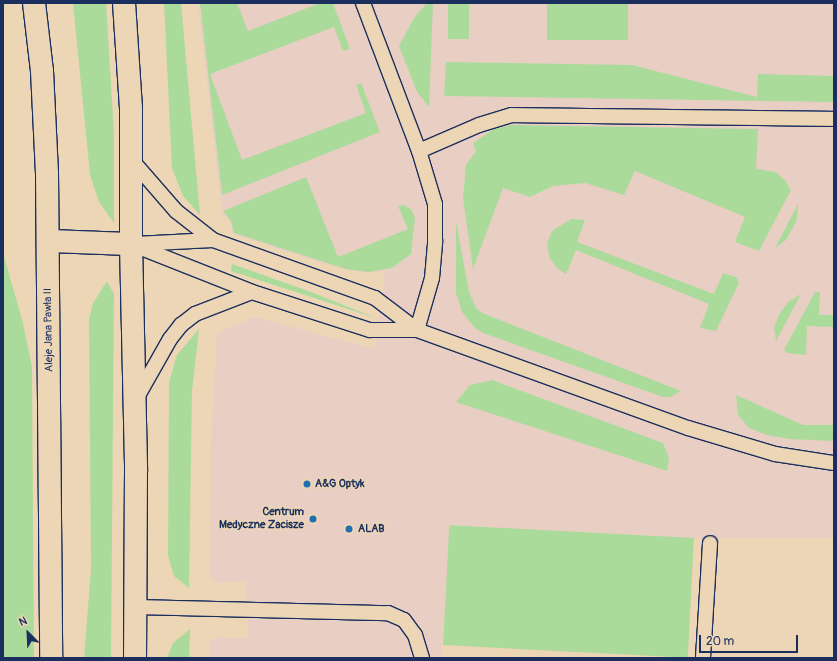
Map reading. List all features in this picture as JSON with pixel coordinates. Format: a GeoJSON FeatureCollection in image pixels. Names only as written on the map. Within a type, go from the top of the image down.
{"type":"FeatureCollection","features":[{"type":"Feature","properties":{"kind":"highway","name":"Aleje Jana Pawła II"},"geometry":{"type":"LineString","coordinates":[[34,3],[44,106],[48,241],[51,658]]}},
{"type":"Feature","properties":{"kind":"highway"},"geometry":{"type":"LineString","coordinates":[[124,3],[129,63],[131,244],[135,401],[135,658]]}},
{"type":"Feature","properties":{"kind":"highway"},"geometry":{"type":"LineString","coordinates":[[48,241],[131,244]]}},
{"type":"Feature","properties":{"kind":"lane"},"geometry":{"type":"LineString","coordinates":[[362,3],[418,151],[435,204],[436,233],[432,278],[417,330]]}},
{"type":"Feature","properties":{"kind":"lane"},"geometry":{"type":"LineString","coordinates":[[418,151],[479,125],[512,115],[834,119]]}},
{"type":"Feature","properties":{"kind":"lane"},"geometry":{"type":"LineString","coordinates":[[130,158],[176,211],[214,240],[375,298],[417,330],[716,437],[775,454],[834,463]]}},
{"type":"Feature","properties":{"kind":"lane"},"geometry":{"type":"LineString","coordinates":[[131,244],[214,240]]}},
{"type":"Feature","properties":{"kind":"lane"},"geometry":{"type":"LineString","coordinates":[[131,244],[252,292],[370,330],[417,330]]}},
{"type":"Feature","properties":{"kind":"lane"},"geometry":{"type":"LineString","coordinates":[[135,401],[170,339],[182,325],[195,314],[252,292]]}},
{"type":"Feature","properties":{"kind":"lane"},"geometry":{"type":"LineString","coordinates":[[703,658],[710,543]]}},
{"type":"Feature","properties":{"kind":"lane"},"geometry":{"type":"LineString","coordinates":[[136,607],[388,613],[404,620],[415,635],[422,658]]}},
{"type":"Feature","properties":{"kind":"shaded area"},"geometry":{"type":"Polygon","coordinates":[[[198,3],[834,3],[834,538],[450,539],[441,658],[209,658],[209,641],[217,637],[248,638],[246,581],[217,583],[210,577],[211,443],[217,333],[254,317],[375,349],[385,271],[369,273],[345,270],[233,234],[230,222],[222,213],[198,3]]]}},
{"type":"Feature","properties":{"kind":"green space"},"geometry":{"type":"Polygon","coordinates":[[[73,3],[106,3],[114,133],[114,223],[99,202],[90,175],[73,3]]]}},
{"type":"Feature","properties":{"kind":"green space"},"geometry":{"type":"Polygon","coordinates":[[[164,3],[181,3],[200,215],[183,196],[172,168],[164,3]]]}},
{"type":"Feature","properties":{"kind":"green space"},"geometry":{"type":"Polygon","coordinates":[[[200,3],[237,3],[248,31],[320,3],[333,3],[350,49],[343,51],[334,27],[210,74],[242,160],[366,113],[356,85],[361,83],[380,132],[222,195],[200,3]]]}},
{"type":"Feature","properties":{"kind":"green space"},"geometry":{"type":"Polygon","coordinates":[[[427,3],[433,3],[429,107],[417,92],[399,46],[414,18],[427,3]]]}},
{"type":"Feature","properties":{"kind":"green space"},"geometry":{"type":"Polygon","coordinates":[[[448,3],[469,3],[469,39],[448,39],[448,3]]]}},
{"type":"Feature","properties":{"kind":"green space"},"geometry":{"type":"Polygon","coordinates":[[[547,3],[628,3],[628,40],[547,40],[547,3]]]}},
{"type":"Feature","properties":{"kind":"green space"},"geometry":{"type":"Polygon","coordinates":[[[446,62],[632,65],[757,97],[758,74],[834,76],[834,102],[444,96],[446,62]]]}},
{"type":"Feature","properties":{"kind":"green space"},"geometry":{"type":"Polygon","coordinates":[[[511,125],[758,129],[756,169],[775,172],[785,180],[791,190],[759,251],[735,242],[745,217],[635,171],[624,195],[585,183],[553,186],[530,197],[503,188],[473,269],[463,198],[466,165],[476,151],[473,143],[494,129],[511,125]]]}},
{"type":"Feature","properties":{"kind":"green space"},"geometry":{"type":"Polygon","coordinates":[[[306,177],[338,257],[408,229],[398,206],[404,205],[411,209],[415,218],[411,254],[392,268],[369,272],[346,269],[234,233],[231,221],[223,211],[306,177]]]}},
{"type":"Feature","properties":{"kind":"green space"},"geometry":{"type":"Polygon","coordinates":[[[798,204],[797,220],[786,240],[775,248],[798,204]]]}},
{"type":"Feature","properties":{"kind":"green space"},"geometry":{"type":"Polygon","coordinates":[[[571,219],[585,220],[577,242],[714,294],[723,273],[736,277],[739,283],[716,331],[700,328],[709,304],[576,250],[566,274],[557,268],[549,257],[547,243],[552,231],[571,219]]]}},
{"type":"Feature","properties":{"kind":"green space"},"geometry":{"type":"Polygon","coordinates":[[[456,221],[469,292],[476,308],[482,313],[681,391],[670,397],[663,397],[483,333],[475,328],[462,312],[456,293],[456,221]]]}},
{"type":"Feature","properties":{"kind":"green space"},"geometry":{"type":"Polygon","coordinates":[[[3,253],[23,323],[32,367],[34,658],[3,658],[3,253]]]}},
{"type":"Feature","properties":{"kind":"green space"},"geometry":{"type":"Polygon","coordinates":[[[232,264],[311,292],[376,318],[231,271],[232,264]]]}},
{"type":"Feature","properties":{"kind":"green space"},"geometry":{"type":"Polygon","coordinates":[[[107,281],[114,294],[111,658],[84,658],[91,569],[89,320],[93,303],[107,281]]]}},
{"type":"Feature","properties":{"kind":"green space"},"geometry":{"type":"Polygon","coordinates":[[[815,292],[820,292],[819,315],[834,315],[834,327],[807,326],[806,355],[788,353],[784,350],[815,292]]]}},
{"type":"Feature","properties":{"kind":"green space"},"geometry":{"type":"Polygon","coordinates":[[[801,294],[776,341],[774,328],[779,315],[788,302],[801,294]]]}},
{"type":"Feature","properties":{"kind":"green space"},"geometry":{"type":"Polygon","coordinates":[[[199,329],[192,391],[189,588],[174,576],[168,556],[169,382],[177,355],[199,329]]]}},
{"type":"Feature","properties":{"kind":"green space"},"geometry":{"type":"Polygon","coordinates":[[[492,380],[663,443],[669,458],[667,471],[456,402],[470,385],[492,380]]]}},
{"type":"Feature","properties":{"kind":"green space"},"geometry":{"type":"Polygon","coordinates":[[[736,395],[803,425],[834,425],[834,441],[789,439],[767,435],[749,428],[738,415],[736,395]]]}},
{"type":"Feature","properties":{"kind":"green space"},"geometry":{"type":"Polygon","coordinates":[[[449,525],[694,538],[688,658],[443,645],[449,525]]]}},
{"type":"Feature","properties":{"kind":"green space"},"geometry":{"type":"Polygon","coordinates":[[[190,629],[189,658],[167,658],[173,643],[190,629]]]}},
{"type":"Feature","properties":{"kind":"place","name":"A&G Optyk"},"geometry":{"type":"Point","coordinates":[307,484]}},
{"type":"Feature","properties":{"kind":"place","name":"Centrum Medyczne Zacisze"},"geometry":{"type":"Point","coordinates":[313,519]}},
{"type":"Feature","properties":{"kind":"place","name":"ALAB"},"geometry":{"type":"Point","coordinates":[349,529]}}]}
